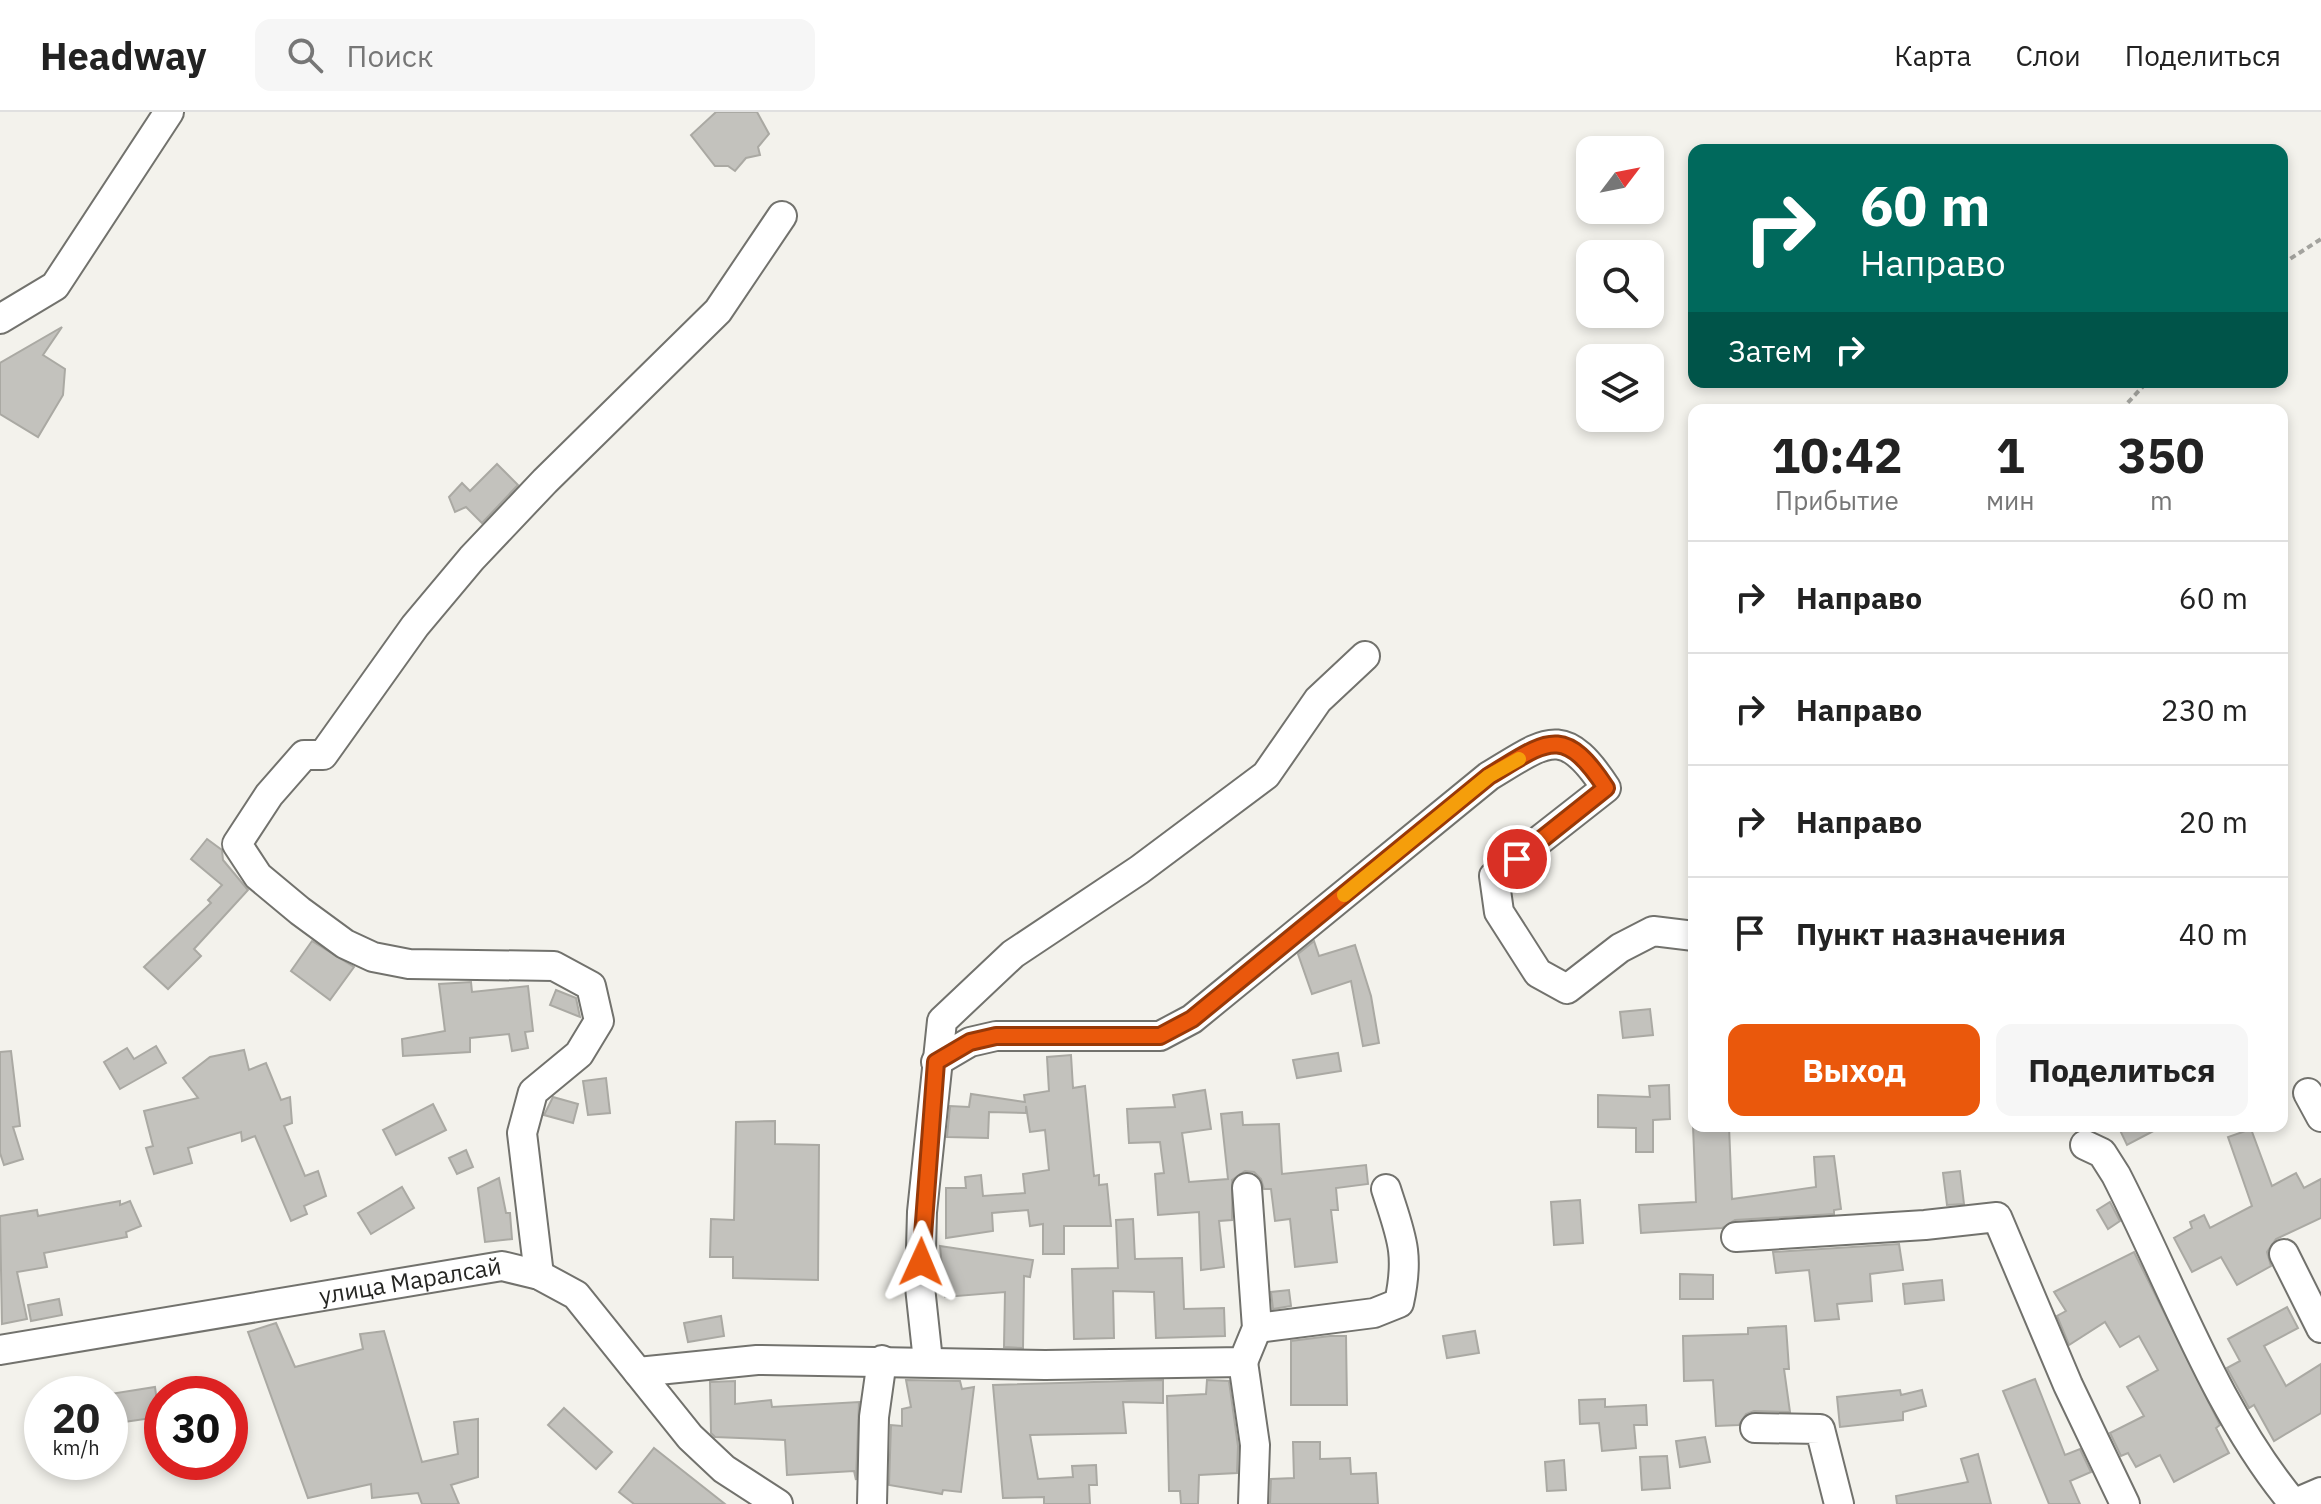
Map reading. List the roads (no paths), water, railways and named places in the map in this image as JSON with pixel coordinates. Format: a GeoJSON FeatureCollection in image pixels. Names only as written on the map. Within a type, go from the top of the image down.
{"type":"FeatureCollection","features":[{"type":"Feature","properties":{"kind":"street"},"geometry":{"type":"LineString","coordinates":[[0,319],[55,286],[169,112]]}},
{"type":"Feature","properties":{"kind":"street"},"geometry":{"type":"LineString","coordinates":[[539,1275],[522,1133],[533,1092],[579,1054],[599,1021],[591,986],[554,966],[409,964],[373,957],[345,944],[300,911],[258,876],[237,844],[269,795],[304,755],[323,755],[415,626],[472,558],[545,481],[718,311],[782,216]]}},
{"type":"Feature","properties":{"kind":"street"},"geometry":{"type":"LineString","coordinates":[[928,1361],[920,1287],[922,1212],[942,1021],[1013,954],[1139,870],[1266,775],[1318,700],[1365,656]]}},
{"type":"Feature","properties":{"kind":"street"},"geometry":{"type":"LineString","coordinates":[[936,1062],[970,1042],[996,1036],[1160,1036],[1192,1019],[1489,776],[1543,744],[1567,745],[1589,762],[1606,788],[1494,876],[1499,912],[1538,973],[1567,989],[1620,948],[1653,931],[1688,935]]}},
{"type":"Feature","properties":{"kind":"street"},"geometry":{"type":"LineString","coordinates":[[2085,1145],[2102,1153],[2116,1175],[2194,1339],[2255,1451],[2293,1504],[2321,1492]]}},
{"type":"Feature","properties":{"kind":"street"},"geometry":{"type":"LineString","coordinates":[[1247,1188],[1257,1328],[1243,1362],[1255,1445],[1253,1504]]}},
{"type":"Feature","properties":{"kind":"street"},"geometry":{"type":"LineString","coordinates":[[1257,1328],[1374,1313],[1399,1303],[1406,1269],[1405,1250],[1386,1189]]}},
{"type":"Feature","properties":{"kind":"street"},"geometry":{"type":"LineString","coordinates":[[1736,1237],[1951,1223],[1997,1217],[2068,1385],[2125,1504]]}},
{"type":"Feature","properties":{"kind":"street"},"geometry":{"type":"LineString","coordinates":[[2284,1254],[2321,1328]]}},
{"type":"Feature","properties":{"kind":"street","name":"улица Маралсай"},"geometry":{"type":"LineString","coordinates":[[0,1350],[502,1266],[539,1275],[576,1295],[701,1447],[724,1469],[778,1504]]}},
{"type":"Feature","properties":{"kind":"street"},"geometry":{"type":"LineString","coordinates":[[638,1372],[757,1360],[1045,1365],[1243,1362]]}},
{"type":"Feature","properties":{"kind":"street"},"geometry":{"type":"LineString","coordinates":[[872,1504],[874,1417],[882,1360]]}},
{"type":"Feature","properties":{"kind":"street"},"geometry":{"type":"LineString","coordinates":[[1755,1428],[1820,1429],[1839,1504]]}}]}
